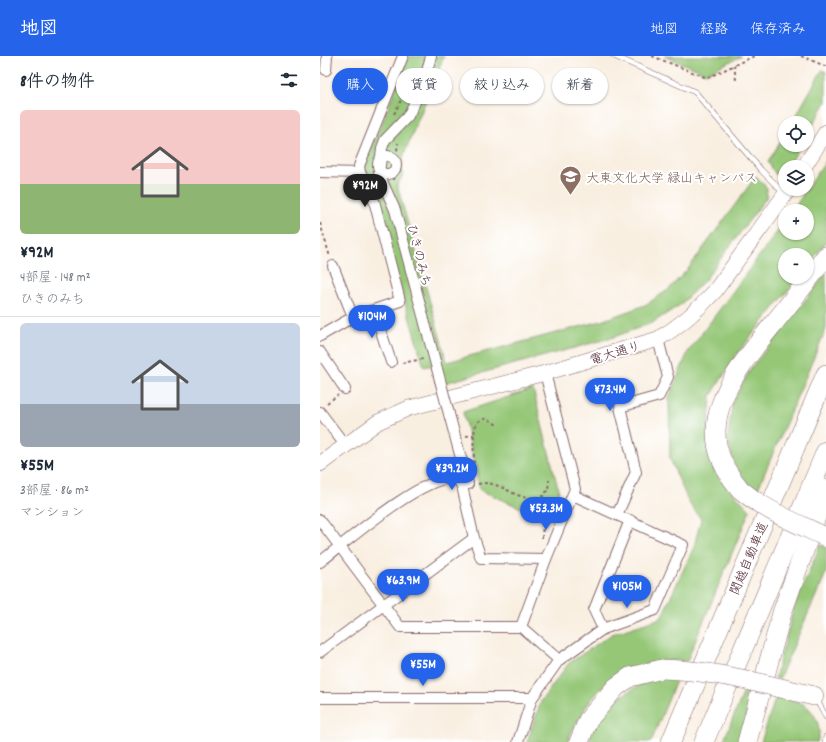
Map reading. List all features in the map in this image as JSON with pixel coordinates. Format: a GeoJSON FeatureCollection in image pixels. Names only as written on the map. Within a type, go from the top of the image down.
{"type":"FeatureCollection","features":[{"type":"Feature","properties":{"kind":"highway"},"geometry":{"type":"LineString","coordinates":[[826,256],[730,380],[719,409],[716,436],[721,461],[728,476],[741,490],[762,506],[826,537]]}},
{"type":"Feature","properties":{"kind":"highway","name":"関越自動車道"},"geometry":{"type":"LineString","coordinates":[[671,742],[826,374]]}},
{"type":"Feature","properties":{"kind":"highway"},"geometry":{"type":"LineString","coordinates":[[704,742],[826,452]]}},
{"type":"Feature","properties":{"kind":"highway"},"geometry":{"type":"LineString","coordinates":[[747,742],[782,613],[826,489]]}},
{"type":"Feature","properties":{"kind":"highway"},"geometry":{"type":"LineString","coordinates":[[578,742],[588,720],[616,687],[630,677],[662,669],[685,669],[716,674],[814,696]]}},
{"type":"Feature","properties":{"kind":"street"},"geometry":{"type":"LineString","coordinates":[[326,70],[327,56]]}},
{"type":"Feature","properties":{"kind":"street"},"geometry":{"type":"LineString","coordinates":[[320,336],[353,317],[400,301],[371,189],[360,173],[359,166],[403,56]]}},
{"type":"Feature","properties":{"kind":"street","name":"ひきのみち"},"geometry":{"type":"LineString","coordinates":[[431,56],[423,86],[408,116],[385,140],[379,165],[379,178],[394,208],[450,414],[465,485],[474,538],[481,558],[546,559]]}},
{"type":"Feature","properties":{"kind":"street"},"geometry":{"type":"LineString","coordinates":[[808,160],[826,132]]}},
{"type":"Feature","properties":{"kind":"street"},"geometry":{"type":"LineString","coordinates":[[379,165],[382,159],[387,157],[393,158],[396,163]]}},
{"type":"Feature","properties":{"kind":"street"},"geometry":{"type":"LineString","coordinates":[[320,172],[360,173]]}},
{"type":"Feature","properties":{"kind":"street","name":"電大通り"},"geometry":{"type":"LineString","coordinates":[[320,464],[344,445],[378,422],[409,408],[545,373],[658,339],[675,329],[689,318],[715,291],[785,196]]}},
{"type":"Feature","properties":{"kind":"street"},"geometry":{"type":"LineString","coordinates":[[333,266],[353,317]]}},
{"type":"Feature","properties":{"kind":"street"},"geometry":{"type":"LineString","coordinates":[[374,310],[391,362]]}},
{"type":"Feature","properties":{"kind":"street"},"geometry":{"type":"LineString","coordinates":[[617,515],[636,472],[620,407],[659,396],[668,377],[658,339]]}},
{"type":"Feature","properties":{"kind":"street"},"geometry":{"type":"LineString","coordinates":[[320,352],[345,390]]}},
{"type":"Feature","properties":{"kind":"street"},"geometry":{"type":"LineString","coordinates":[[521,627],[546,559],[575,489],[545,373]]}},
{"type":"Feature","properties":{"kind":"street"},"geometry":{"type":"LineString","coordinates":[[323,408],[344,445]]}},
{"type":"Feature","properties":{"kind":"street"},"geometry":{"type":"LineString","coordinates":[[320,562],[400,502],[432,484],[452,477],[458,479],[465,485]]}},
{"type":"Feature","properties":{"kind":"street"},"geometry":{"type":"LineString","coordinates":[[518,742],[532,698],[559,660],[603,629],[655,610],[683,545],[573,495]]}},
{"type":"Feature","properties":{"kind":"street"},"geometry":{"type":"LineString","coordinates":[[320,520],[382,605],[400,627],[521,627],[559,660]]}},
{"type":"Feature","properties":{"kind":"street"},"geometry":{"type":"LineString","coordinates":[[603,629],[594,610],[630,520]]}},
{"type":"Feature","properties":{"kind":"street"},"geometry":{"type":"LineString","coordinates":[[320,652],[474,538]]}},
{"type":"Feature","properties":{"kind":"street"},"geometry":{"type":"LineString","coordinates":[[320,698],[532,698]]}},
{"type":"Feature","properties":{"kind":"lane"},"geometry":{"type":"LineString","coordinates":[[614,56],[695,92],[760,170],[778,184]]}},
{"type":"Feature","properties":{"kind":"lane"},"geometry":{"type":"LineString","coordinates":[[814,696],[826,717]]}},
{"type":"Feature","properties":{"kind":"lane"},"geometry":{"type":"LineString","coordinates":[[825,742],[826,737]]}},
{"type":"Feature","properties":{"kind":"path"},"geometry":{"type":"LineString","coordinates":[[652,56],[707,78],[749,57],[754,56]]}},
{"type":"Feature","properties":{"kind":"path"},"geometry":{"type":"LineString","coordinates":[[801,56],[825,66],[826,64]]}},
{"type":"Feature","properties":{"kind":"path"},"geometry":{"type":"LineString","coordinates":[[734,65],[736,80]]}},
{"type":"Feature","properties":{"kind":"path"},"geometry":{"type":"LineString","coordinates":[[394,208],[392,186],[399,140]]}},
{"type":"Feature","properties":{"kind":"path"},"geometry":{"type":"LineString","coordinates":[[320,223],[333,266]]}},
{"type":"Feature","properties":{"kind":"path"},"geometry":{"type":"LineString","coordinates":[[391,362],[400,363],[434,356]]}},
{"type":"Feature","properties":{"kind":"path"},"geometry":{"type":"LineString","coordinates":[[323,408],[345,390]]}},
{"type":"Feature","properties":{"kind":"path"},"geometry":{"type":"LineString","coordinates":[[474,465],[474,429],[477,422],[483,419],[490,420],[497,425]]}},
{"type":"Feature","properties":{"kind":"path"},"geometry":{"type":"LineString","coordinates":[[466,436],[474,435]]}},
{"type":"Feature","properties":{"kind":"path"},"geometry":{"type":"LineString","coordinates":[[549,480],[548,490],[543,496],[542,504],[544,512],[542,538],[553,542]]}},
{"type":"Feature","properties":{"kind":"path"},"geometry":{"type":"LineString","coordinates":[[465,485],[488,482],[501,486],[522,496],[530,498],[543,496]]}},
{"type":"Feature","properties":{"kind":"green space"},"geometry":{"type":"Polygon","coordinates":[[[408,56],[444,56],[439,68],[403,68],[408,56]]]}},
{"type":"Feature","properties":{"kind":"green space"},"geometry":{"type":"Polygon","coordinates":[[[664,56],[742,56],[706,73],[664,56]]]}},
{"type":"Feature","properties":{"kind":"green space"},"geometry":{"type":"Polygon","coordinates":[[[822,70],[826,72],[826,102],[814,123],[814,116],[796,116],[822,70]]]}},
{"type":"Feature","properties":{"kind":"green space"},"geometry":{"type":"Polygon","coordinates":[[[396,87],[396,104],[425,104],[403,157],[402,177],[397,185],[447,362],[601,321],[645,305],[668,290],[688,269],[756,176],[767,188],[766,198],[704,281],[680,305],[652,323],[611,338],[437,385],[432,365],[424,367],[365,169],[367,155],[381,126],[396,87]]]}},
{"type":"Feature","properties":{"kind":"green space"},"geometry":{"type":"Polygon","coordinates":[[[778,146],[778,152],[797,152],[792,160],[778,160],[778,175],[776,175],[768,162],[778,146]]]}},
{"type":"Feature","properties":{"kind":"green space"},"geometry":{"type":"Polygon","coordinates":[[[826,161],[826,242],[814,258],[814,248],[778,248],[778,284],[793,284],[736,355],[711,396],[708,434],[719,478],[750,510],[687,661],[653,662],[624,672],[600,690],[590,702],[573,729],[568,742],[527,742],[541,701],[569,663],[612,634],[661,618],[694,547],[701,519],[689,503],[670,459],[669,397],[688,352],[778,230],[778,240],[814,240],[814,204],[797,204],[802,196],[814,196],[814,179],[826,161]]]}},
{"type":"Feature","properties":{"kind":"green space"},"geometry":{"type":"Polygon","coordinates":[[[826,273],[826,329],[757,491],[746,481],[735,466],[727,439],[733,401],[751,368],[826,273]]]}},
{"type":"Feature","properties":{"kind":"green space"},"geometry":{"type":"Polygon","coordinates":[[[533,389],[559,492],[546,519],[480,490],[463,412],[533,389]]]}},
{"type":"Feature","properties":{"kind":"green space"},"geometry":{"type":"Polygon","coordinates":[[[820,545],[826,547],[826,573],[779,679],[775,678],[794,608],[820,545]]]}},
{"type":"Feature","properties":{"kind":"green space"},"geometry":{"type":"Polygon","coordinates":[[[678,676],[651,742],[589,742],[592,731],[618,698],[651,678],[678,676]]]}},
{"type":"Feature","properties":{"kind":"green space"},"geometry":{"type":"Polygon","coordinates":[[[745,689],[755,691],[741,742],[723,742],[745,689]]]}},
{"type":"Feature","properties":{"kind":"green space"},"geometry":{"type":"Polygon","coordinates":[[[776,696],[803,704],[811,711],[817,720],[819,737],[817,742],[761,742],[776,696]]]}},
{"type":"Feature","properties":{"kind":"place","name":"大東文化大学 緑山キャンパス"},"geometry":{"type":"Point","coordinates":[571,196]}}]}
